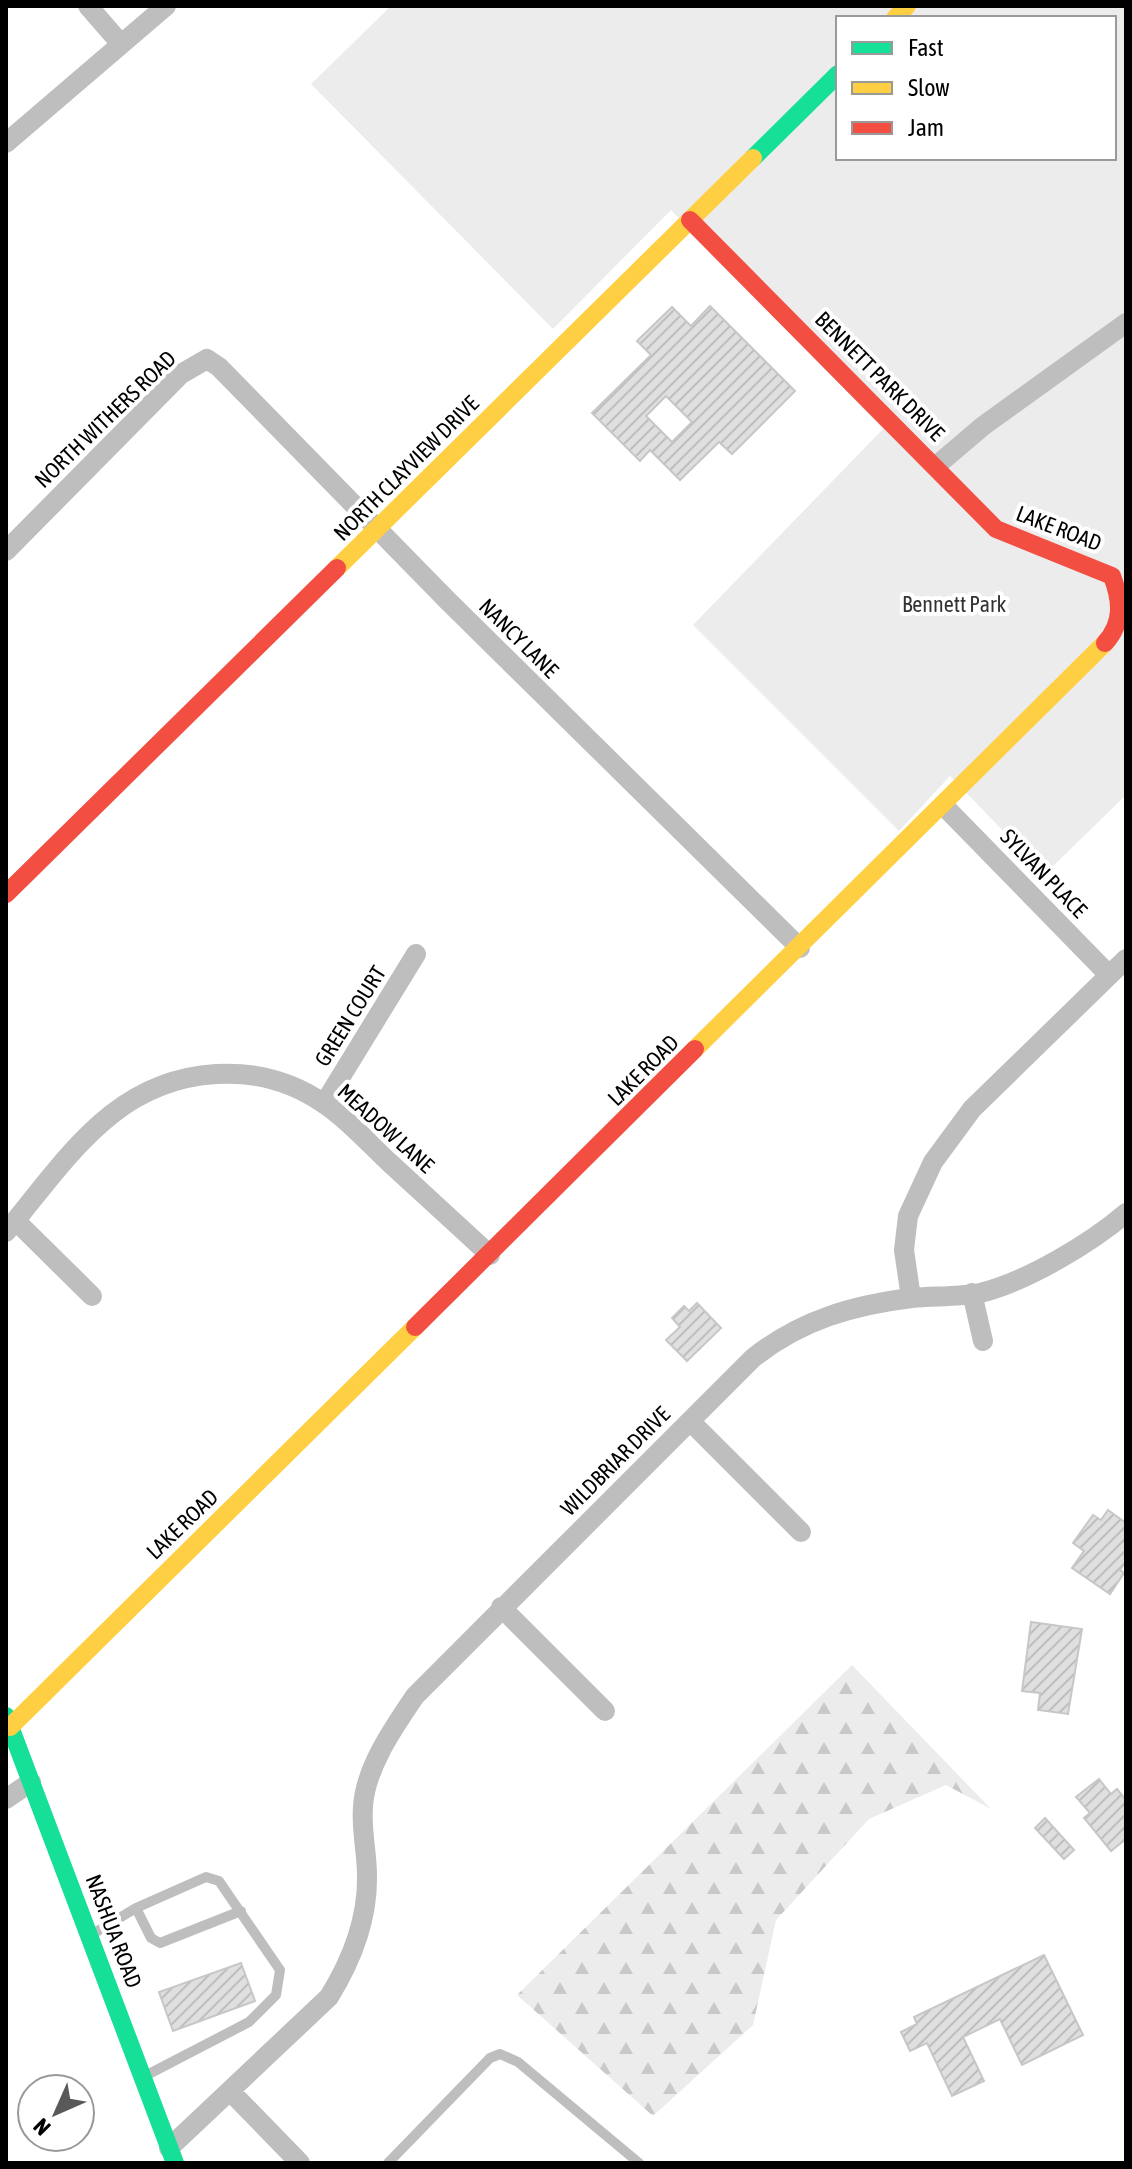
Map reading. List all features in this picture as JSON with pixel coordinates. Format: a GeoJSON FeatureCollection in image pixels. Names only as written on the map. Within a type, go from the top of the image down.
{"type":"FeatureCollection","features":[{"type":"Feature","properties":{"kind":"street"},"geometry":{"type":"LineString","coordinates":[[88,6],[121,44]]}},
{"type":"Feature","properties":{"kind":"street"},"geometry":{"type":"LineString","coordinates":[[6,143],[166,6]]}},
{"type":"Feature","properties":{"kind":"street","name":"NORTH CLAYVIEW DRIVE"},"geometry":{"type":"LineString","coordinates":[[6,894],[836,76]]}},
{"type":"Feature","properties":{"kind":"street","name":"BENNETT PARK DRIVE"},"geometry":{"type":"LineString","coordinates":[[690,220],[936,466],[983,426],[1126,323]]}},
{"type":"Feature","properties":{"kind":"street","name":"NANCY LANE"},"geometry":{"type":"LineString","coordinates":[[207,359],[219,367],[377,529],[800,948]]}},
{"type":"Feature","properties":{"kind":"street","name":"NORTH WITHERS ROAD"},"geometry":{"type":"LineString","coordinates":[[6,551],[181,374],[207,359]]}},
{"type":"Feature","properties":{"kind":"street","name":"LAKE ROAD"},"geometry":{"type":"LineString","coordinates":[[8,1722],[490,1255],[1111,636],[1120,618],[1112,576],[1089,564],[996,529],[936,466]]}},
{"type":"Feature","properties":{"kind":"street","name":"SYLVAN PLACE"},"geometry":{"type":"LineString","coordinates":[[943,805],[1109,975]]}},
{"type":"Feature","properties":{"kind":"street","name":"GREEN COURT"},"geometry":{"type":"LineString","coordinates":[[324,1104],[416,954]]}},
{"type":"Feature","properties":{"kind":"street"},"geometry":{"type":"LineString","coordinates":[[911,1298],[904,1250],[908,1216],[933,1162],[972,1109],[1126,959]]}},
{"type":"Feature","properties":{"kind":"street","name":"MEADOW LANE"},"geometry":{"type":"LineString","coordinates":[[11,1226],[92,1131],[123,1106],[171,1082],[216,1073],[250,1074],[284,1082],[324,1104],[490,1255]]}},
{"type":"Feature","properties":{"kind":"street","name":"WILDBRIAR DRIVE"},"geometry":{"type":"LineString","coordinates":[[172,2156],[230,2091],[329,1997],[340,1979],[363,1920],[367,1877],[363,1806],[381,1754],[415,1696],[501,1607],[753,1358],[791,1331],[845,1310],[911,1298],[972,1293],[1015,1280],[1104,1232],[1126,1213]]}},
{"type":"Feature","properties":{"kind":"street"},"geometry":{"type":"LineString","coordinates":[[11,1226],[92,1296]]}},
{"type":"Feature","properties":{"kind":"street"},"geometry":{"type":"LineString","coordinates":[[972,1293],[983,1341]]}},
{"type":"Feature","properties":{"kind":"street"},"geometry":{"type":"LineString","coordinates":[[690,1421],[801,1532]]}},
{"type":"Feature","properties":{"kind":"street"},"geometry":{"type":"LineString","coordinates":[[501,1607],[605,1711]]}},
{"type":"Feature","properties":{"kind":"street","name":"NASHUA ROAD"},"geometry":{"type":"LineString","coordinates":[[8,1722],[172,2156]]}},
{"type":"Feature","properties":{"kind":"street"},"geometry":{"type":"LineString","coordinates":[[6,1799],[31,1782]]}},
{"type":"Feature","properties":{"kind":"street"},"geometry":{"type":"LineString","coordinates":[[230,2091],[300,2163]]}},
{"type":"Feature","properties":{"kind":"lane"},"geometry":{"type":"LineString","coordinates":[[91,1935],[136,1908],[206,1877],[219,1881],[280,1970],[276,1995],[249,2022],[143,2077]]}},
{"type":"Feature","properties":{"kind":"lane"},"geometry":{"type":"LineString","coordinates":[[136,1908],[151,1938],[160,1943],[241,1911]]}},
{"type":"Feature","properties":{"kind":"lane"},"geometry":{"type":"LineString","coordinates":[[388,2163],[490,2058],[500,2054],[518,2062],[639,2163]]}},
{"type":"Feature","properties":{"kind":"green space","name":"Bennett Park"},"geometry":{"type":"Polygon","coordinates":[[[391,6],[1126,6],[1126,795],[1045,874],[950,776],[899,831],[693,625],[883,429],[671,210],[553,329],[311,84],[391,6]]]}},
{"type":"Feature","properties":{"kind":"green space"},"geometry":{"type":"Polygon","coordinates":[[[852,1665],[991,1809],[946,1785],[869,1819],[776,1920],[753,2025],[653,2116],[517,1995],[852,1665]]]}},
{"type":"Feature","properties":{"kind":"building"},"geometry":{"type":"Polygon","coordinates":[[[710,306],[795,391],[732,454],[719,442],[680,480],[650,450],[640,461],[592,413],[651,355],[637,341],[672,307],[691,326],[710,306]],[[666,396],[646,416],[672,442],[692,422],[666,396]]]}},
{"type":"Feature","properties":{"kind":"building"},"geometry":{"type":"Polygon","coordinates":[[[697,1303],[721,1328],[687,1361],[666,1340],[680,1327],[672,1318],[684,1306],[689,1311],[697,1303]]]}},
{"type":"Feature","properties":{"kind":"building"},"geometry":{"type":"Polygon","coordinates":[[[1108,1510],[1126,1523],[1126,1561],[1120,1570],[1124,1573],[1110,1594],[1072,1568],[1084,1551],[1073,1543],[1093,1515],[1101,1520],[1108,1510]]]}},
{"type":"Feature","properties":{"kind":"building"},"geometry":{"type":"Polygon","coordinates":[[[1031,1622],[1082,1629],[1068,1714],[1038,1710],[1040,1693],[1022,1691],[1031,1622]]]}},
{"type":"Feature","properties":{"kind":"building"},"geometry":{"type":"Polygon","coordinates":[[[1099,1779],[1111,1794],[1117,1789],[1126,1800],[1126,1839],[1111,1851],[1084,1818],[1090,1813],[1076,1797],[1099,1779]]]}},
{"type":"Feature","properties":{"kind":"building"},"geometry":{"type":"Polygon","coordinates":[[[1045,1818],[1074,1850],[1064,1859],[1035,1828],[1045,1818]]]}},
{"type":"Feature","properties":{"kind":"building"},"geometry":{"type":"Polygon","coordinates":[[[1044,1955],[1083,2035],[1022,2065],[1000,2019],[963,2037],[984,2081],[952,2096],[927,2043],[910,2051],[901,2032],[917,2024],[914,2017],[1044,1955]]]}},
{"type":"Feature","properties":{"kind":"building"},"geometry":{"type":"Polygon","coordinates":[[[241,1963],[255,2001],[173,2031],[159,1992],[241,1963]]]}},
{"type":"Feature","properties":{"kind":"traffic: fast"},"geometry":{"type":"LineString","coordinates":[[753,158],[836,76]]}},
{"type":"Feature","properties":{"kind":"traffic: fast"},"geometry":{"type":"LineString","coordinates":[[6,1716],[175,2163]]}},
{"type":"Feature","properties":{"kind":"traffic: slow"},"geometry":{"type":"LineString","coordinates":[[897,16],[907,6]]}},
{"type":"Feature","properties":{"kind":"traffic: slow"},"geometry":{"type":"LineString","coordinates":[[337,568],[753,158]]}},
{"type":"Feature","properties":{"kind":"traffic: slow"},"geometry":{"type":"LineString","coordinates":[[695,1049],[1105,643]]}},
{"type":"Feature","properties":{"kind":"traffic: slow"},"geometry":{"type":"LineString","coordinates":[[10,1727],[415,1327]]}},
{"type":"Feature","properties":{"kind":"traffic: jam"},"geometry":{"type":"LineString","coordinates":[[690,220],[996,529],[1112,576],[1119,611],[1115,627],[1105,643]]}},
{"type":"Feature","properties":{"kind":"traffic: jam"},"geometry":{"type":"LineString","coordinates":[[6,894],[337,568]]}},
{"type":"Feature","properties":{"kind":"traffic: jam"},"geometry":{"type":"LineString","coordinates":[[415,1327],[695,1049]]}}]}
